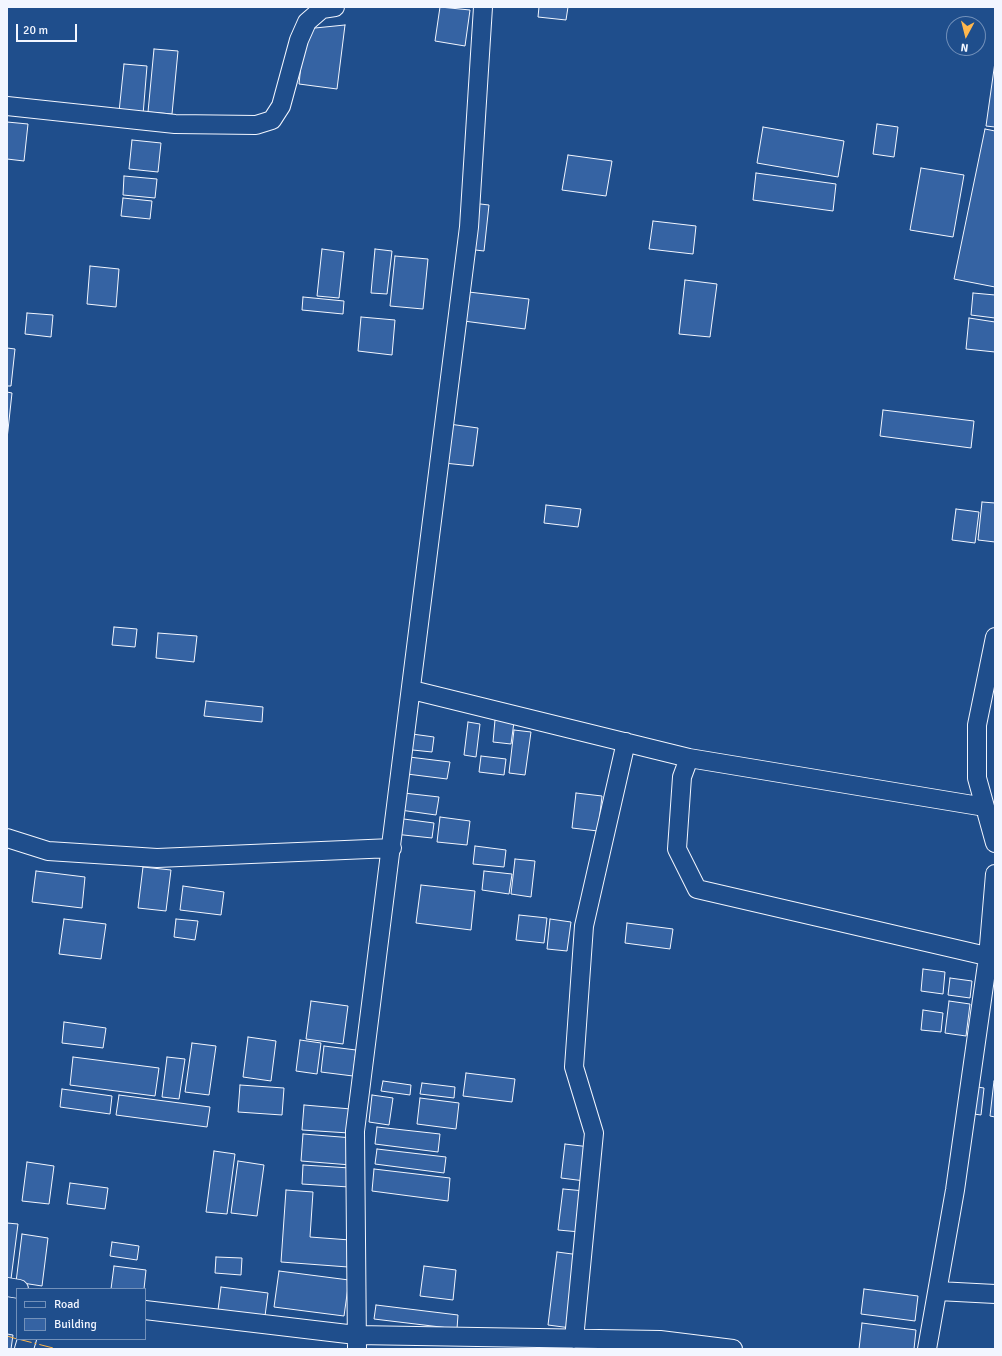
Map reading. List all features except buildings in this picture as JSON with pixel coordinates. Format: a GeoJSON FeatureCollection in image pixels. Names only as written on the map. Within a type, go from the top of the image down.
{"type":"FeatureCollection","features":[{"type":"Feature","properties":{"kind":"street"},"geometry":{"type":"LineString","coordinates":[[7,106],[175,124],[256,125],[272,120],[281,106],[299,40],[307,22],[322,9],[335,7]]}},
{"type":"Feature","properties":{"kind":"street"},"geometry":{"type":"LineString","coordinates":[[356,1342],[355,1131],[412,690],[469,227],[483,7]]}},
{"type":"Feature","properties":{"kind":"street"},"geometry":{"type":"LineString","coordinates":[[995,637],[977,725],[977,778],[995,843]]}},
{"type":"Feature","properties":{"kind":"street"},"geometry":{"type":"LineString","coordinates":[[412,690],[690,758],[985,807]]}},
{"type":"Feature","properties":{"kind":"street"},"geometry":{"type":"LineString","coordinates":[[574,1339],[594,1133],[574,1067],[584,926],[626,742]]}},
{"type":"Feature","properties":{"kind":"street"},"geometry":{"type":"LineString","coordinates":[[690,758],[682,777],[677,849],[697,889],[992,958]]}},
{"type":"Feature","properties":{"kind":"street"},"geometry":{"type":"LineString","coordinates":[[7,838],[48,851],[157,858],[392,848]]}},
{"type":"Feature","properties":{"kind":"street"},"geometry":{"type":"LineString","coordinates":[[927,1349],[955,1190],[992,958],[995,874]]}},
{"type":"Feature","properties":{"kind":"street"},"geometry":{"type":"LineString","coordinates":[[938,1291],[995,1294]]}},
{"type":"Feature","properties":{"kind":"street"},"geometry":{"type":"LineString","coordinates":[[146,1310],[356,1342],[574,1339],[660,1340],[733,1349]]}},
{"type":"Feature","properties":{"kind":"power"},"geometry":{"type":"LineString","coordinates":[[7,1336],[16,1339]]}},
{"type":"Feature","properties":{"kind":"power"},"geometry":{"type":"LineString","coordinates":[[22,1340],[57,1349]]}}]}
